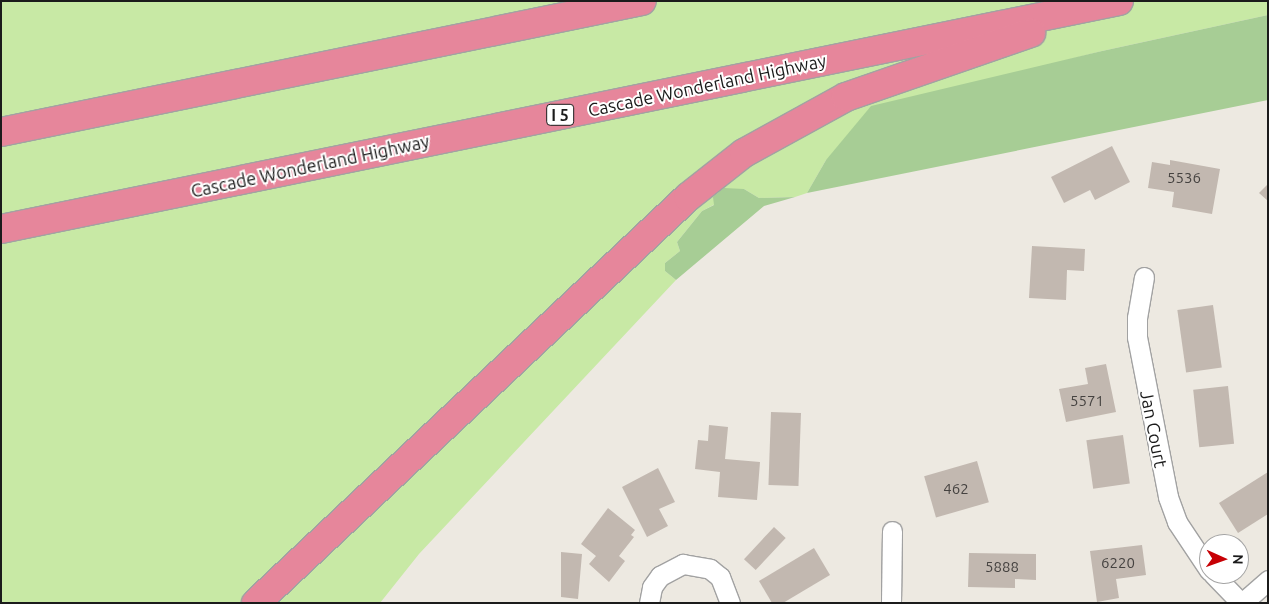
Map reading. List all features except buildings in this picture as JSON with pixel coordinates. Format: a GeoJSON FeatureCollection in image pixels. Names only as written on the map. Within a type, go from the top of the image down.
{"type":"FeatureCollection","features":[{"type":"Feature","properties":{"kind":"highway"},"geometry":{"type":"LineString","coordinates":[[1,132],[642,1]]}},
{"type":"Feature","properties":{"kind":"highway"},"geometry":{"type":"LineString","coordinates":[[256,603],[688,198],[744,153],[846,97],[1120,1]]}},
{"type":"Feature","properties":{"kind":"highway","name":"Cascade Wonderland Highway"},"geometry":{"type":"LineString","coordinates":[[1,230],[1120,1]]}},
{"type":"Feature","properties":{"kind":"street","name":"Jan Court"},"geometry":{"type":"LineString","coordinates":[[1144,277],[1136,318],[1137,337],[1168,497],[1176,522],[1199,555]]}},
{"type":"Feature","properties":{"kind":"street"},"geometry":{"type":"LineString","coordinates":[[891,603],[892,532]]}},
{"type":"Feature","properties":{"kind":"street"},"geometry":{"type":"LineString","coordinates":[[649,603],[652,587],[660,576],[683,564],[710,569],[720,577],[730,603]]}},
{"type":"Feature","properties":{"kind":"street"},"geometry":{"type":"LineString","coordinates":[[1223,584],[1241,603],[1268,580]]}},
{"type":"Feature","properties":{"kind":"green space"},"geometry":{"type":"Polygon","coordinates":[[[1,1],[1268,1],[1268,15],[1102,51],[993,79],[826,160],[807,193],[795,197],[759,198],[744,189],[702,211],[677,242],[680,251],[665,263],[665,271],[676,280],[419,554],[380,603],[1,603],[1,1]]]}},
{"type":"Feature","properties":{"kind":"green space"},"geometry":{"type":"Polygon","coordinates":[[[1268,15],[1268,100],[807,193],[826,160],[871,106],[1102,51],[1268,15]]]}},
{"type":"Feature","properties":{"kind":"green space"},"geometry":{"type":"Polygon","coordinates":[[[724,188],[744,189],[759,198],[795,197],[764,206],[676,280],[665,271],[665,263],[680,251],[677,242],[702,211],[714,205],[713,197],[724,188]]]}}]}
